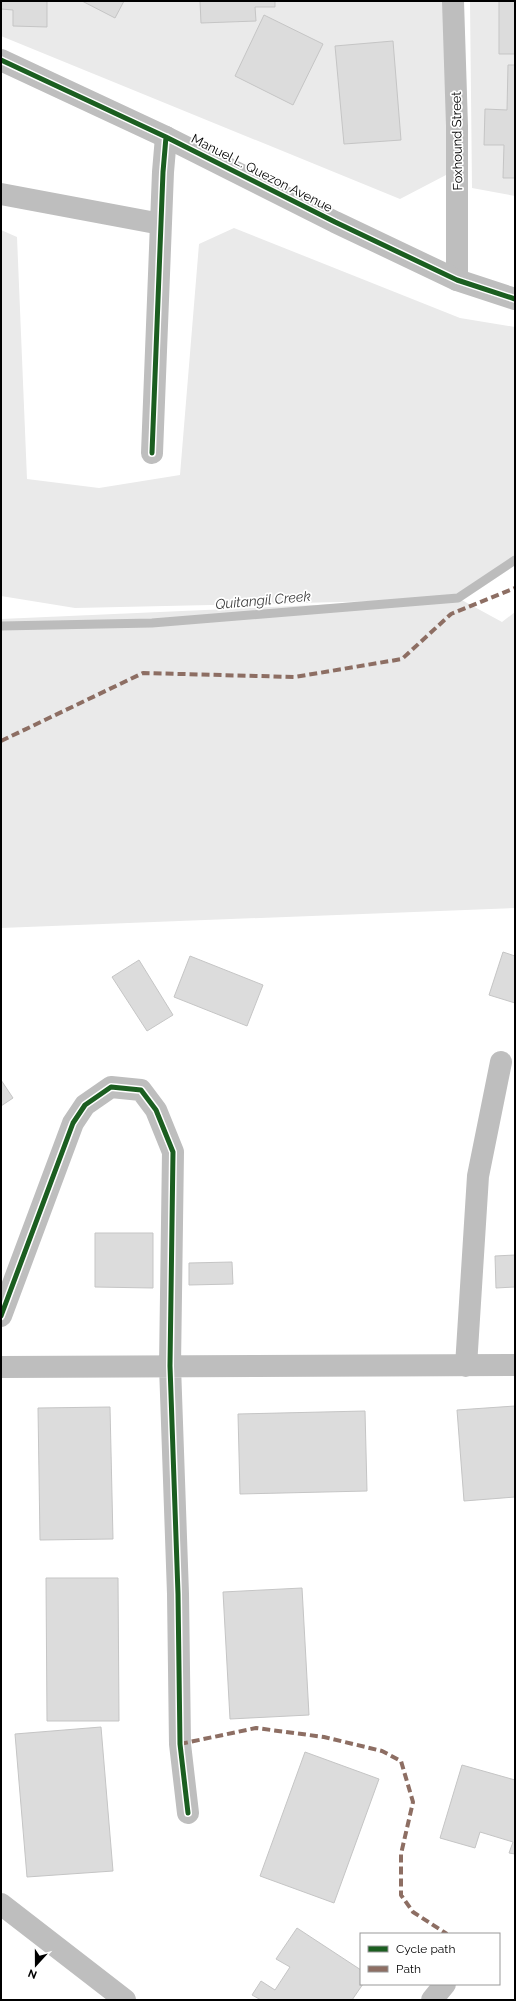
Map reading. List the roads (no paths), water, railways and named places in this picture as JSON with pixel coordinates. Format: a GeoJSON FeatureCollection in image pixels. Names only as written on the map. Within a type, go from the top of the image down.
{"type":"FeatureCollection","features":[{"type":"Feature","properties":{"kind":"street","name":"Foxhound Street"},"geometry":{"type":"LineString","coordinates":[[453,1],[457,126],[457,280]]}},
{"type":"Feature","properties":{"kind":"street","name":"Manuel L. Quezon Avenue"},"geometry":{"type":"LineString","coordinates":[[1,60],[166,137],[265,187],[457,280],[515,299]]}},
{"type":"Feature","properties":{"kind":"street"},"geometry":{"type":"LineString","coordinates":[[152,452],[166,137]]}},
{"type":"Feature","properties":{"kind":"street"},"geometry":{"type":"LineString","coordinates":[[1,194],[161,224]]}},
{"type":"Feature","properties":{"kind":"street"},"geometry":{"type":"LineString","coordinates":[[466,1366],[478,1176],[501,1062]]}},
{"type":"Feature","properties":{"kind":"street"},"geometry":{"type":"LineString","coordinates":[[1,1316],[73,1123],[85,1105],[111,1087],[141,1090],[156,1110],[173,1152],[170,1366],[180,1744],[188,1813]]}},
{"type":"Feature","properties":{"kind":"street"},"geometry":{"type":"LineString","coordinates":[[1,1367],[515,1365]]}},
{"type":"Feature","properties":{"kind":"street"},"geometry":{"type":"LineString","coordinates":[[1,1904],[125,2000]]}},
{"type":"Feature","properties":{"kind":"street"},"geometry":{"type":"LineString","coordinates":[[432,2000],[444,1985]]}},
{"type":"Feature","properties":{"kind":"waterway","name":"Quitangil Creek"},"geometry":{"type":"LineString","coordinates":[[1,626],[152,623],[458,598],[515,560]]}}]}
